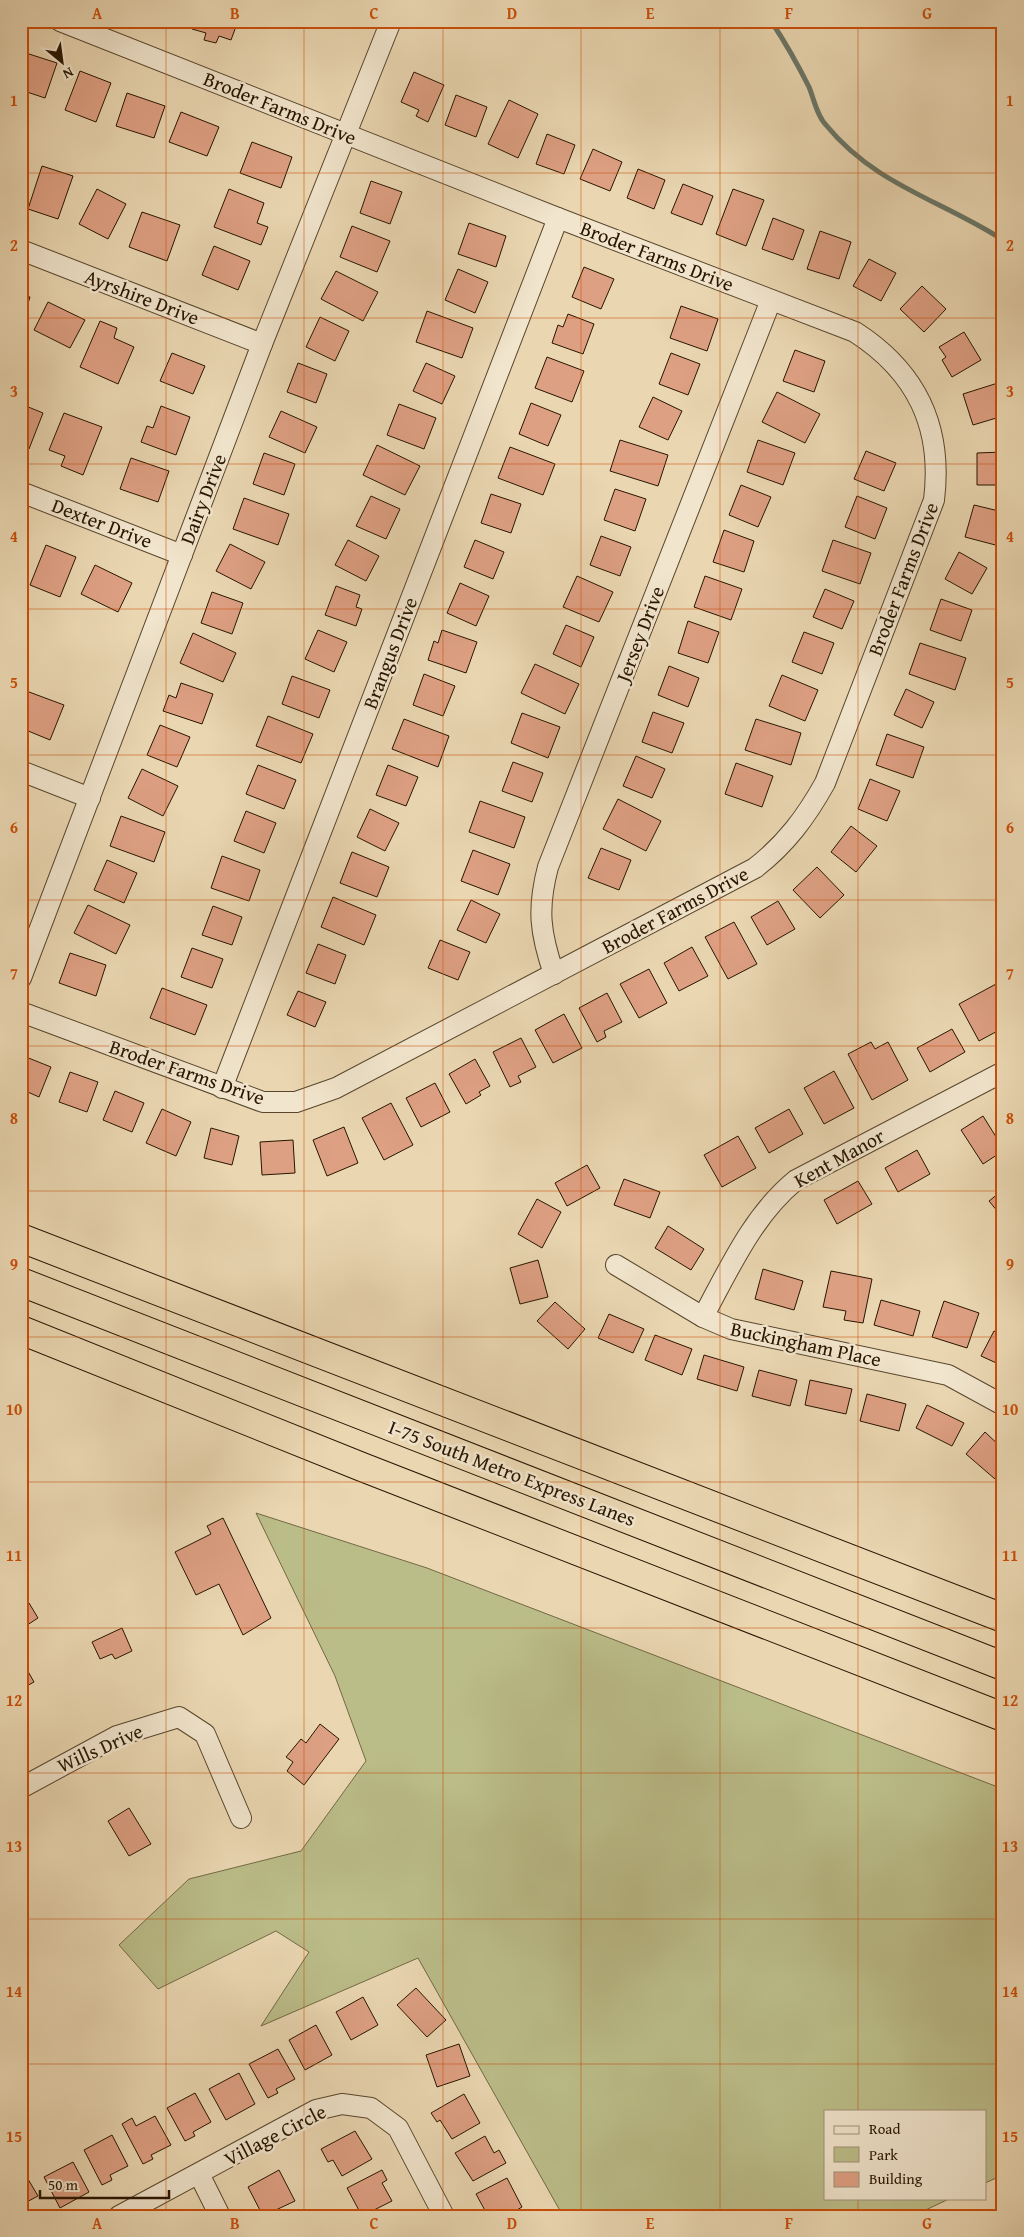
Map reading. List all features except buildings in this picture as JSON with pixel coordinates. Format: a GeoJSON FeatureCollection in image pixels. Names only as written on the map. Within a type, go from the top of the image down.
{"type":"FeatureCollection","features":[{"type":"Feature","properties":{"kind":"highway"},"geometry":{"type":"LineString","coordinates":[[21,1238],[1003,1618]]}},
{"type":"Feature","properties":{"kind":"highway","name":"I-75 South Metro Express Lanes"},"geometry":{"type":"LineString","coordinates":[[21,1282],[1003,1666]]}},
{"type":"Feature","properties":{"kind":"highway"},"geometry":{"type":"LineString","coordinates":[[21,1330],[362,1467],[1003,1717]]}},
{"type":"Feature","properties":{"kind":"street","name":"Broder Farms Drive"},"geometry":{"type":"LineString","coordinates":[[21,1012],[263,1102],[296,1102],[336,1088],[755,868],[774,853],[792,834],[810,810],[825,783],[934,500],[938,471],[935,444],[927,416],[896,364],[879,348],[855,332],[558,218],[60,21]]}},
{"type":"Feature","properties":{"kind":"street","name":"Dairy Drive"},"geometry":{"type":"LineString","coordinates":[[21,978],[262,344],[391,21]]}},
{"type":"Feature","properties":{"kind":"street","name":"Brangus Drive"},"geometry":{"type":"LineString","coordinates":[[222,1088],[558,218]]}},
{"type":"Feature","properties":{"kind":"street","name":"Ayrshire Drive"},"geometry":{"type":"LineString","coordinates":[[21,250],[262,344]]}},
{"type":"Feature","properties":{"kind":"street","name":"Jersey Drive"},"geometry":{"type":"LineString","coordinates":[[554,974],[542,940],[542,890],[548,867],[771,300]]}},
{"type":"Feature","properties":{"kind":"street","name":"Dexter Drive"},"geometry":{"type":"LineString","coordinates":[[21,492],[182,555]]}},
{"type":"Feature","properties":{"kind":"street"},"geometry":{"type":"LineString","coordinates":[[21,771],[90,798]]}},
{"type":"Feature","properties":{"kind":"street","name":"Kent Manor"},"geometry":{"type":"LineString","coordinates":[[703,1317],[762,1214],[779,1193],[796,1180],[1002,1073]]}},
{"type":"Feature","properties":{"kind":"street","name":"Buckingham Place"},"geometry":{"type":"LineString","coordinates":[[616,1265],[703,1317],[731,1329],[948,1375],[1003,1405]]}},
{"type":"Feature","properties":{"kind":"street","name":"Wills Drive"},"geometry":{"type":"LineString","coordinates":[[21,1788],[118,1736],[179,1716],[206,1734],[241,1818]]}},
{"type":"Feature","properties":{"kind":"street","name":"Village Circle"},"geometry":{"type":"LineString","coordinates":[[119,2216],[316,2110],[342,2104],[371,2108],[398,2128],[444,2216]]}},
{"type":"Feature","properties":{"kind":"street"},"geometry":{"type":"LineString","coordinates":[[199,2174],[220,2216]]}},
{"type":"Feature","properties":{"kind":"green space"},"geometry":{"type":"Polygon","coordinates":[[[256,1513],[427,1568],[1003,1789],[1003,2175],[986,2183],[986,2110],[824,2110],[824,2200],[947,2200],[913,2216],[563,2216],[418,1958],[261,2026],[309,1952],[276,1931],[158,1989],[119,1945],[189,1879],[301,1851],[366,1761],[335,1676],[256,1513]]]}},
{"type":"Feature","properties":{"kind":"waterway"},"geometry":{"type":"LineString","coordinates":[[771,21],[805,79],[820,117],[845,146],[887,177],[1003,240]]}}]}
